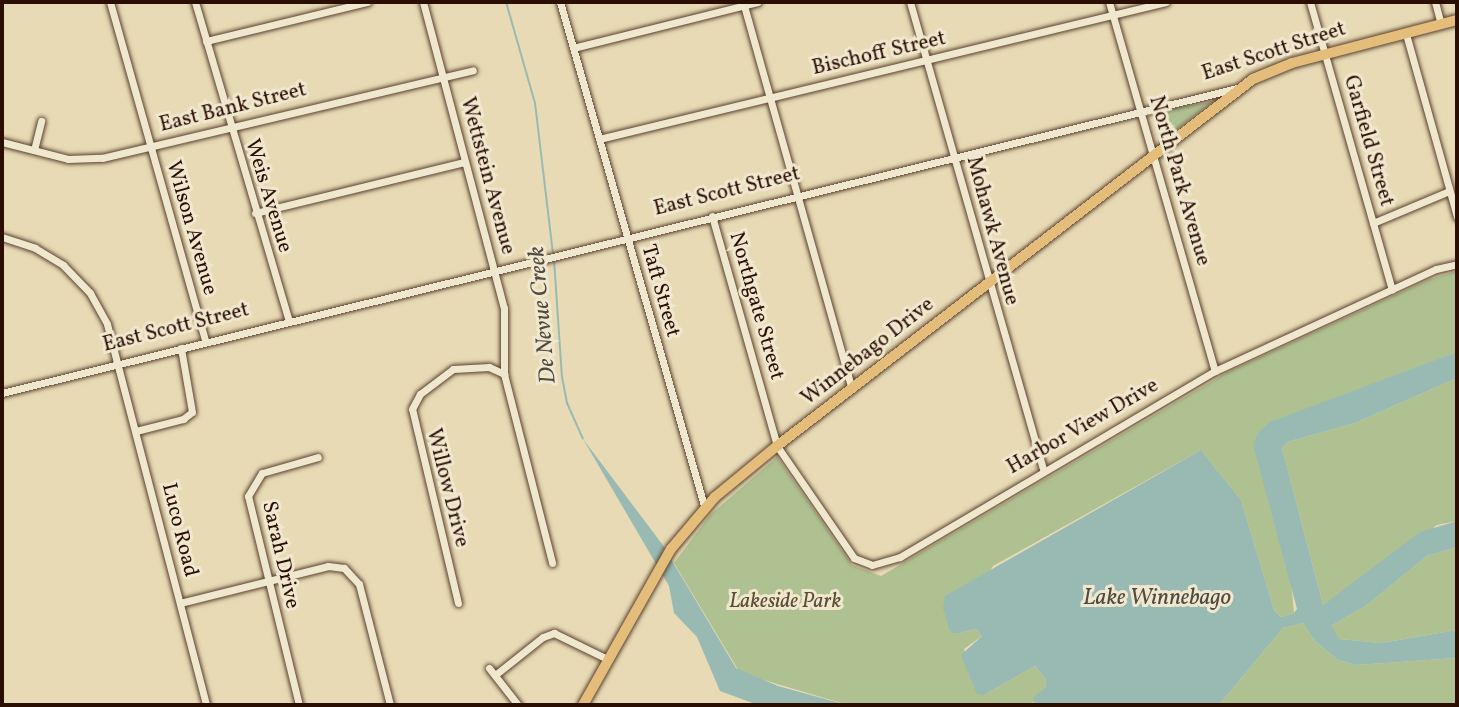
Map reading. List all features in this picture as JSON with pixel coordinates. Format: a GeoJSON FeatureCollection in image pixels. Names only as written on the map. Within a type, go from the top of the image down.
{"type":"FeatureCollection","features":[{"type":"Feature","properties":{"kind":"main road","name":"East Scott Street"},"geometry":{"type":"LineString","coordinates":[[1241,86],[1266,72],[1457,20]]}},
{"type":"Feature","properties":{"kind":"main road","name":"Winnebago Drive"},"geometry":{"type":"LineString","coordinates":[[583,705],[653,575],[705,509],[777,446],[1241,86]]}},
{"type":"Feature","properties":{"kind":"street","name":"Wilson Avenue"},"geometry":{"type":"LineString","coordinates":[[110,2],[205,341]]}},
{"type":"Feature","properties":{"kind":"street","name":"Weis Avenue"},"geometry":{"type":"LineString","coordinates":[[195,2],[229,127],[288,319]]}},
{"type":"Feature","properties":{"kind":"street"},"geometry":{"type":"LineString","coordinates":[[205,41],[367,2]]}},
{"type":"Feature","properties":{"kind":"street","name":"Wettstein Avenue"},"geometry":{"type":"LineString","coordinates":[[423,2],[494,269],[505,318],[503,374],[552,564]]}},
{"type":"Feature","properties":{"kind":"street","name":"Taft Street"},"geometry":{"type":"LineString","coordinates":[[560,2],[705,509]]}},
{"type":"Feature","properties":{"kind":"street"},"geometry":{"type":"LineString","coordinates":[[573,48],[744,3],[757,2]]}},
{"type":"Feature","properties":{"kind":"street","name":"Mohawk Avenue"},"geometry":{"type":"LineString","coordinates":[[909,2],[1043,470]]}},
{"type":"Feature","properties":{"kind":"street","name":"North Park Avenue"},"geometry":{"type":"LineString","coordinates":[[1109,2],[1215,371]]}},
{"type":"Feature","properties":{"kind":"street","name":"Bischoff Street"},"geometry":{"type":"LineString","coordinates":[[599,139],[1166,2]]}},
{"type":"Feature","properties":{"kind":"street","name":"Garfield Street"},"geometry":{"type":"LineString","coordinates":[[1310,2],[1392,289]]}},
{"type":"Feature","properties":{"kind":"street"},"geometry":{"type":"LineString","coordinates":[[1435,2],[1441,24]]}},
{"type":"Feature","properties":{"kind":"street"},"geometry":{"type":"LineString","coordinates":[[744,3],[852,389]]}},
{"type":"Feature","properties":{"kind":"street"},"geometry":{"type":"LineString","coordinates":[[1406,34],[1457,217]]}},
{"type":"Feature","properties":{"kind":"street","name":"East Bank Street"},"geometry":{"type":"LineString","coordinates":[[2,142],[87,160],[473,70]]}},
{"type":"Feature","properties":{"kind":"street","name":"East Scott Street"},"geometry":{"type":"LineString","coordinates":[[2,393],[288,319],[1241,86]]}},
{"type":"Feature","properties":{"kind":"street"},"geometry":{"type":"LineString","coordinates":[[34,150],[41,121]]}},
{"type":"Feature","properties":{"kind":"street"},"geometry":{"type":"LineString","coordinates":[[255,213],[464,162]]}},
{"type":"Feature","properties":{"kind":"street"},"geometry":{"type":"LineString","coordinates":[[1373,223],[1449,191]]}},
{"type":"Feature","properties":{"kind":"street","name":"Northgate Street"},"geometry":{"type":"LineString","coordinates":[[712,216],[777,446]]}},
{"type":"Feature","properties":{"kind":"street","name":"Luco Road"},"geometry":{"type":"LineString","coordinates":[[2,237],[42,251],[78,279],[102,312],[120,363],[206,705]]}},
{"type":"Feature","properties":{"kind":"street","name":"Harbor View Drive"},"geometry":{"type":"LineString","coordinates":[[777,446],[854,558],[872,565],[900,557],[1043,470],[1215,371],[1392,289],[1457,264]]}},
{"type":"Feature","properties":{"kind":"street"},"geometry":{"type":"LineString","coordinates":[[136,430],[183,419],[192,412],[181,348]]}},
{"type":"Feature","properties":{"kind":"street","name":"Willow Drive"},"geometry":{"type":"LineString","coordinates":[[458,603],[412,409],[421,393],[453,369],[489,367],[503,374]]}},
{"type":"Feature","properties":{"kind":"street","name":"Sarah Drive"},"geometry":{"type":"LineString","coordinates":[[299,705],[248,502],[250,487],[257,477],[275,467],[318,457]]}},
{"type":"Feature","properties":{"kind":"street"},"geometry":{"type":"LineString","coordinates":[[180,603],[331,565],[353,574],[360,587],[390,705]]}},
{"type":"Feature","properties":{"kind":"street"},"geometry":{"type":"LineString","coordinates":[[495,676],[543,636],[554,633],[607,659]]}},
{"type":"Feature","properties":{"kind":"street"},"geometry":{"type":"LineString","coordinates":[[489,668],[518,705]]}},
{"type":"Feature","properties":{"kind":"green space"},"geometry":{"type":"Polygon","coordinates":[[[1212,102],[1164,139],[1160,140],[1151,112],[1212,102]]]}},
{"type":"Feature","properties":{"kind":"green space","name":"Lakeside Park"},"geometry":{"type":"Polygon","coordinates":[[[1457,271],[1457,352],[1276,423],[1294,613],[1281,617],[1274,610],[1241,500],[1201,450],[993,566],[955,634],[976,629],[982,636],[964,649],[984,695],[1035,666],[1045,678],[1046,687],[1031,705],[848,705],[740,673],[674,563],[710,515],[777,457],[852,565],[881,576],[1226,373],[1430,279],[1457,271]]]}},
{"type":"Feature","properties":{"kind":"green space"},"geometry":{"type":"Polygon","coordinates":[[[1457,378],[1457,521],[1437,525],[1323,605],[1282,448],[1287,442],[1355,423],[1457,378]]]}},
{"type":"Feature","properties":{"kind":"green space"},"geometry":{"type":"Polygon","coordinates":[[[1457,547],[1457,630],[1381,643],[1339,639],[1333,632],[1331,626],[1367,605],[1427,556],[1457,547]]]}},
{"type":"Feature","properties":{"kind":"green space"},"geometry":{"type":"Polygon","coordinates":[[[1303,623],[1316,642],[1338,660],[1356,665],[1457,658],[1457,705],[1219,705],[1283,628],[1303,623]]]}},
{"type":"Feature","properties":{"kind":"water","name":"Lake Winnebago"},"geometry":{"type":"Polygon","coordinates":[[[1457,352],[1457,378],[1355,423],[1287,442],[1282,448],[1323,605],[1420,532],[1457,521],[1457,547],[1427,556],[1367,605],[1331,626],[1339,639],[1381,643],[1457,630],[1457,658],[1356,665],[1338,660],[1316,642],[1303,623],[1283,628],[1219,705],[1027,705],[1034,703],[1033,698],[1046,687],[1045,678],[1035,666],[984,695],[977,694],[961,655],[982,636],[976,629],[955,634],[949,630],[943,608],[945,596],[1201,450],[1241,500],[1274,610],[1281,617],[1294,613],[1297,609],[1253,444],[1258,433],[1270,422],[1457,352]]]}},
{"type":"Feature","properties":{"kind":"water"},"geometry":{"type":"Polygon","coordinates":[[[583,439],[662,544],[736,668],[778,686],[847,705],[758,705],[720,691],[697,637],[674,613],[669,586],[583,439]]]}},
{"type":"Feature","properties":{"kind":"waterway","name":"De Nevue Creek"},"geometry":{"type":"LineString","coordinates":[[506,2],[535,103],[553,254]]}},
{"type":"Feature","properties":{"kind":"waterway","name":"De Nevue Creek"},"geometry":{"type":"LineString","coordinates":[[554,260],[562,377],[567,403],[583,439]]}}]}
